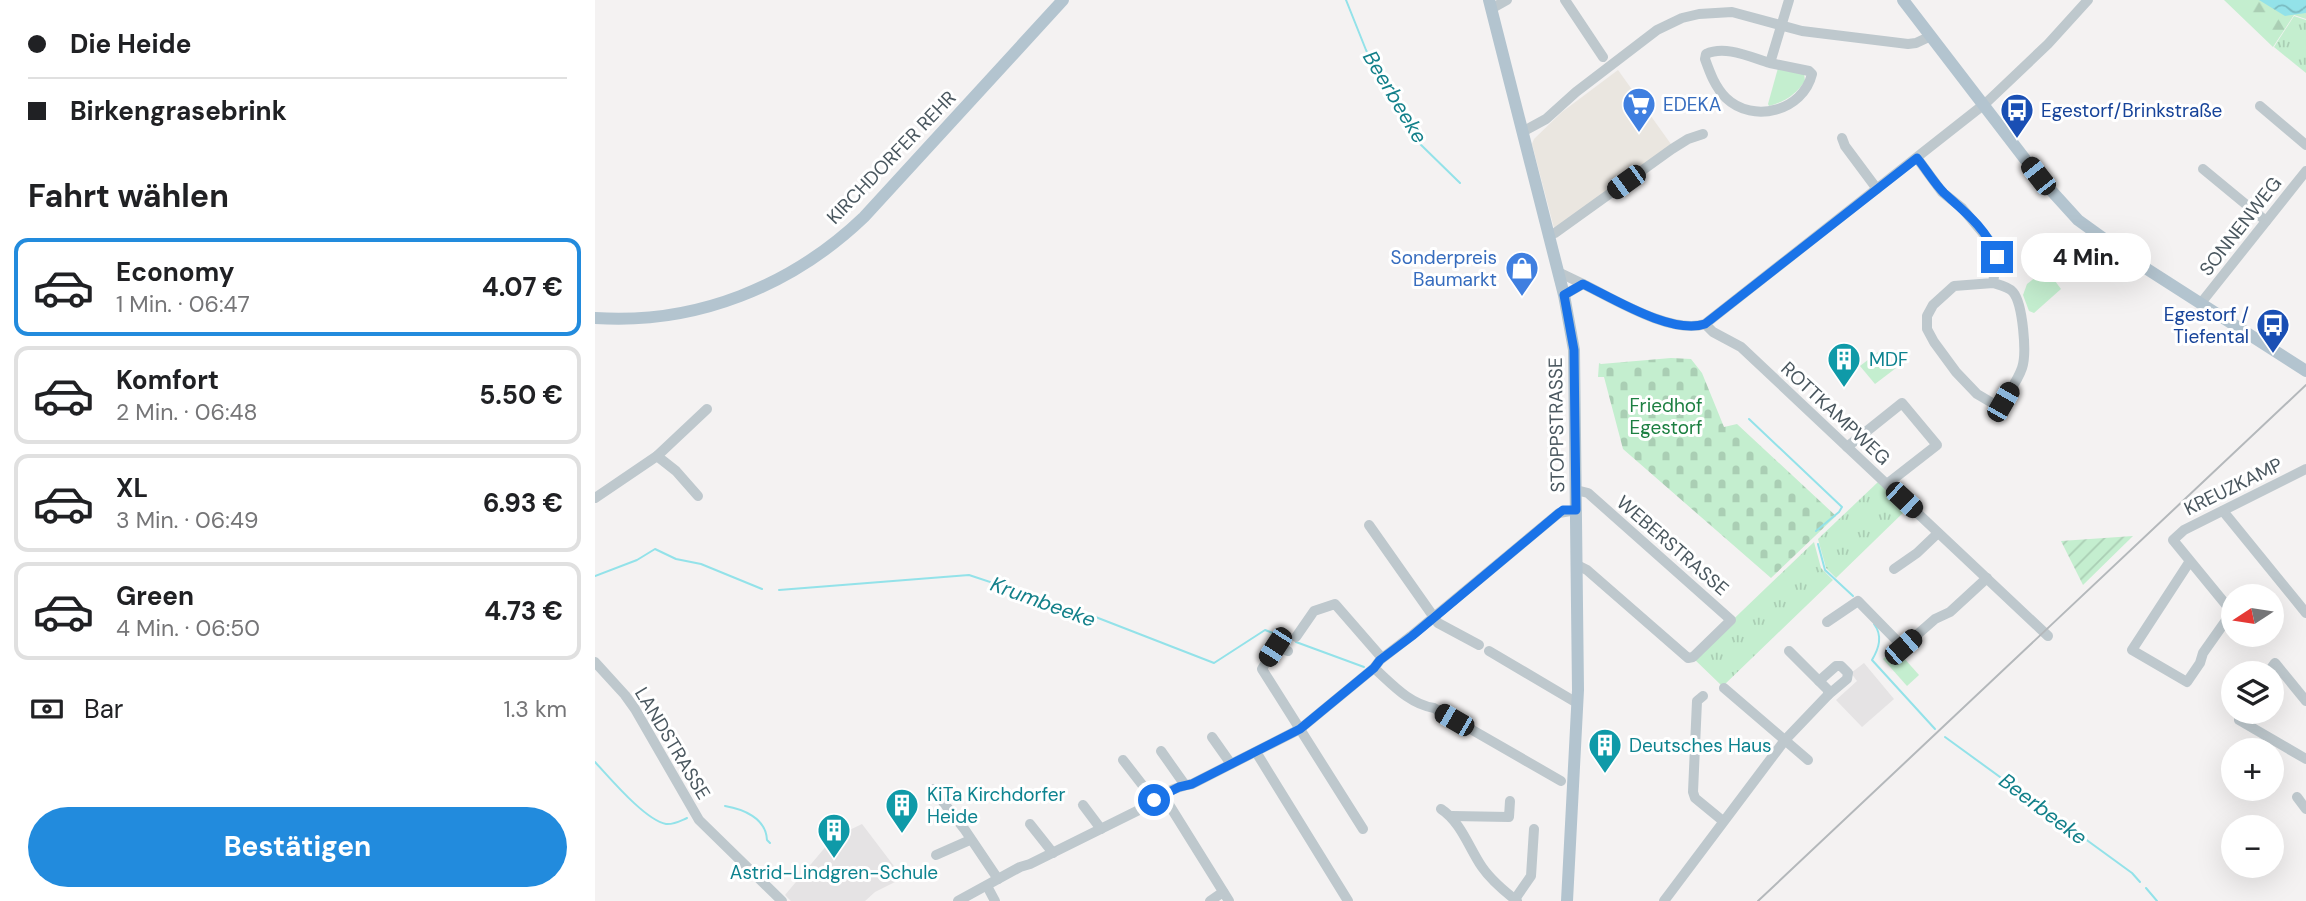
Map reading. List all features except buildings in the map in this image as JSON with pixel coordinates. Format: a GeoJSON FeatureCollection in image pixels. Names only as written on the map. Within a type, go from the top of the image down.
{"type":"FeatureCollection","features":[{"type":"Feature","properties":{"kind":"main road","name":"KIRCHDORFER REHR"},"geometry":{"type":"LineString","coordinates":[[595,318],[649,317],[712,306],[773,282],[823,253],[874,207],[1063,0]]}},
{"type":"Feature","properties":{"kind":"main road"},"geometry":{"type":"LineString","coordinates":[[1903,0],[2038,176],[2078,220],[2306,371]]}},
{"type":"Feature","properties":{"kind":"main road","name":"STOPPSTRASSE"},"geometry":{"type":"LineString","coordinates":[[1490,4],[1564,295],[1574,350],[1577,703],[1567,901]]}},
{"type":"Feature","properties":{"kind":"street"},"geometry":{"type":"LineString","coordinates":[[1490,4],[1507,0]]}},
{"type":"Feature","properties":{"kind":"street"},"geometry":{"type":"LineString","coordinates":[[1565,0],[1603,57]]}},
{"type":"Feature","properties":{"kind":"street"},"geometry":{"type":"LineString","coordinates":[[1770,62],[1789,0]]}},
{"type":"Feature","properties":{"kind":"street"},"geometry":{"type":"LineString","coordinates":[[1558,272],[1673,325],[1695,328],[1705,324],[1984,105],[2048,44],[2088,0]]}},
{"type":"Feature","properties":{"kind":"street"},"geometry":{"type":"LineString","coordinates":[[1522,131],[1546,119],[1576,92],[1657,30],[1669,23],[1699,14],[1716,12],[1749,15],[1832,36],[1908,44],[1931,36]]}},
{"type":"Feature","properties":{"kind":"street"},"geometry":{"type":"LineString","coordinates":[[1724,51],[1770,62],[1809,71],[1812,75],[1809,84],[1791,103],[1773,110],[1753,111],[1728,100],[1718,89],[1705,59],[1710,52],[1724,51]]}},
{"type":"Feature","properties":{"kind":"street"},"geometry":{"type":"LineString","coordinates":[[2260,106],[2306,145]]}},
{"type":"Feature","properties":{"kind":"street"},"geometry":{"type":"LineString","coordinates":[[1548,235],[1555,233],[1672,149],[1703,134]]}},
{"type":"Feature","properties":{"kind":"street"},"geometry":{"type":"LineString","coordinates":[[1842,138],[1877,189]]}},
{"type":"Feature","properties":{"kind":"street"},"geometry":{"type":"LineString","coordinates":[[1917,158],[1943,191],[1962,208],[1993,245],[1997,257],[1993,283]]}},
{"type":"Feature","properties":{"kind":"street"},"geometry":{"type":"LineString","coordinates":[[2203,169],[2266,221]]}},
{"type":"Feature","properties":{"kind":"street","name":"SONNENWEG"},"geometry":{"type":"LineString","coordinates":[[2201,303],[2306,171]]}},
{"type":"Feature","properties":{"kind":"street"},"geometry":{"type":"LineString","coordinates":[[1993,283],[2011,289],[2016,297],[2022,320],[2024,359],[2022,370],[2003,402],[1994,404],[1977,394],[1955,372],[1927,329],[1927,316],[1933,305],[1954,286],[1993,283]]}},
{"type":"Feature","properties":{"kind":"street"},"geometry":{"type":"LineString","coordinates":[[1564,295],[1583,284]]}},
{"type":"Feature","properties":{"kind":"street","name":"ROTTKAMPWEG"},"geometry":{"type":"LineString","coordinates":[[1705,324],[1713,332],[1741,347],[2048,636]]}},
{"type":"Feature","properties":{"kind":"street"},"geometry":{"type":"LineString","coordinates":[[1847,447],[1902,403],[1937,445],[1887,484]]}},
{"type":"Feature","properties":{"kind":"street"},"geometry":{"type":"LineString","coordinates":[[595,498],[657,456],[707,409]]}},
{"type":"Feature","properties":{"kind":"street"},"geometry":{"type":"LineString","coordinates":[[657,456],[676,471],[698,496]]}},
{"type":"Feature","properties":{"kind":"street","name":"KREUZKAMP"},"geometry":{"type":"LineString","coordinates":[[2190,561],[2173,540],[2178,536],[2195,524],[2305,471]]}},
{"type":"Feature","properties":{"kind":"street","name":"WEBERSTRASSE"},"geometry":{"type":"LineString","coordinates":[[1576,490],[1588,493],[1731,620],[1693,657],[1688,658],[1587,570],[1577,565]]}},
{"type":"Feature","properties":{"kind":"street"},"geometry":{"type":"LineString","coordinates":[[958,901],[1020,867],[1149,805],[1159,797],[1192,784],[1300,729],[1559,513],[1563,510],[1576,510]]}},
{"type":"Feature","properties":{"kind":"street"},"geometry":{"type":"LineString","coordinates":[[2223,511],[2306,613]]}},
{"type":"Feature","properties":{"kind":"street"},"geometry":{"type":"LineString","coordinates":[[1369,525],[1438,623],[1479,645]]}},
{"type":"Feature","properties":{"kind":"street"},"geometry":{"type":"LineString","coordinates":[[1894,569],[1917,553],[1938,533]]}},
{"type":"Feature","properties":{"kind":"street"},"geometry":{"type":"LineString","coordinates":[[2190,561],[2232,612],[2203,653],[2200,663],[2187,682],[2133,650],[2190,561]]}},
{"type":"Feature","properties":{"kind":"street"},"geometry":{"type":"LineString","coordinates":[[1827,622],[1858,601],[1903,647],[1935,620],[1950,612],[1987,578]]}},
{"type":"Feature","properties":{"kind":"street"},"geometry":{"type":"LineString","coordinates":[[1296,637],[1314,611],[1335,604],[1346,607],[1382,658]]}},
{"type":"Feature","properties":{"kind":"street"},"geometry":{"type":"LineString","coordinates":[[1288,651],[1275,647],[1262,669],[1363,829]]}},
{"type":"Feature","properties":{"kind":"street"},"geometry":{"type":"LineString","coordinates":[[1489,651],[1577,703]]}},
{"type":"Feature","properties":{"kind":"street"},"geometry":{"type":"LineString","coordinates":[[1789,651],[1828,690],[1829,695]]}},
{"type":"Feature","properties":{"kind":"street","name":"LANDSTRASSE"},"geometry":{"type":"LineString","coordinates":[[595,662],[635,709],[699,820],[782,901]]}},
{"type":"Feature","properties":{"kind":"street"},"geometry":{"type":"LineString","coordinates":[[1664,901],[1785,740],[1847,679],[1848,674],[1841,666],[1836,666],[1819,681]]}},
{"type":"Feature","properties":{"kind":"street"},"geometry":{"type":"LineString","coordinates":[[1374,668],[1411,700],[1434,708],[1561,781]]}},
{"type":"Feature","properties":{"kind":"street"},"geometry":{"type":"LineString","coordinates":[[2284,674],[2306,701]]}},
{"type":"Feature","properties":{"kind":"street"},"geometry":{"type":"LineString","coordinates":[[1724,688],[1808,760]]}},
{"type":"Feature","properties":{"kind":"street"},"geometry":{"type":"LineString","coordinates":[[1703,696],[1697,701],[1693,792],[1695,798],[1723,821]]}},
{"type":"Feature","properties":{"kind":"street"},"geometry":{"type":"LineString","coordinates":[[2246,724],[2306,759]]}},
{"type":"Feature","properties":{"kind":"street"},"geometry":{"type":"LineString","coordinates":[[1212,737],[1231,764]]}},
{"type":"Feature","properties":{"kind":"street"},"geometry":{"type":"LineString","coordinates":[[1161,751],[1185,785]]}},
{"type":"Feature","properties":{"kind":"street"},"geometry":{"type":"LineString","coordinates":[[1256,751],[1348,901]]}},
{"type":"Feature","properties":{"kind":"street"},"geometry":{"type":"LineString","coordinates":[[1123,760],[1159,797],[1226,897],[1210,901]]}},
{"type":"Feature","properties":{"kind":"street"},"geometry":{"type":"LineString","coordinates":[[933,789],[998,879]]}},
{"type":"Feature","properties":{"kind":"street"},"geometry":{"type":"LineString","coordinates":[[2297,797],[2306,809]]}},
{"type":"Feature","properties":{"kind":"street"},"geometry":{"type":"LineString","coordinates":[[1452,816],[1509,817],[1510,801]]}},
{"type":"Feature","properties":{"kind":"street"},"geometry":{"type":"LineString","coordinates":[[1083,804],[1101,829]]}},
{"type":"Feature","properties":{"kind":"street"},"geometry":{"type":"LineString","coordinates":[[1441,809],[1452,816],[1484,869],[1516,900],[1531,876],[1534,829]]}},
{"type":"Feature","properties":{"kind":"street"},"geometry":{"type":"LineString","coordinates":[[1030,824],[1053,853]]}},
{"type":"Feature","properties":{"kind":"street"},"geometry":{"type":"LineString","coordinates":[[936,855],[970,840]]}},
{"type":"Feature","properties":{"kind":"street"},"geometry":{"type":"LineString","coordinates":[[987,886],[995,901]]}},
{"type":"Feature","properties":{"kind":"shaded area"},"geometry":{"type":"Polygon","coordinates":[[[1618,70],[1673,147],[1554,228],[1532,144],[1534,139],[1562,112],[1618,70]]]}},
{"type":"Feature","properties":{"kind":"shaded area"},"geometry":{"type":"Polygon","coordinates":[[[1864,663],[1894,699],[1862,727],[1836,700],[1857,681],[1851,673],[1864,663]]]}},
{"type":"Feature","properties":{"kind":"shaded area"},"geometry":{"type":"Polygon","coordinates":[[[862,824],[903,878],[875,892],[865,901],[791,901],[785,895],[833,838],[862,824]]]}},
{"type":"Feature","properties":{"kind":"green space"},"geometry":{"type":"Polygon","coordinates":[[[2224,0],[2306,0],[2306,19],[2294,15],[2273,47],[2224,0]]]}},
{"type":"Feature","properties":{"kind":"green space"},"geometry":{"type":"Polygon","coordinates":[[[2294,16],[2306,20],[2306,73],[2274,47],[2294,16]]]}},
{"type":"Feature","properties":{"kind":"green space"},"geometry":{"type":"Polygon","coordinates":[[[1778,68],[1804,73],[1805,81],[1790,97],[1769,106],[1768,104],[1778,68]]]}},
{"type":"Feature","properties":{"kind":"green space"},"geometry":{"type":"Polygon","coordinates":[[[2046,269],[2061,289],[2034,313],[2029,311],[2023,295],[2027,284],[2046,269]]]}},
{"type":"Feature","properties":{"kind":"green space"},"geometry":{"type":"Polygon","coordinates":[[[1882,349],[1896,368],[1875,384],[1860,366],[1882,349]]]}},
{"type":"Feature","properties":{"kind":"green space","name":"Friedhof Egestorf"},"geometry":{"type":"Polygon","coordinates":[[[1691,359],[1702,373],[1724,427],[1737,424],[1836,516],[1771,578],[1623,449],[1604,377],[1598,377],[1599,363],[1691,359]]]}},
{"type":"Feature","properties":{"kind":"green space"},"geometry":{"type":"Polygon","coordinates":[[[1878,482],[1907,509],[1836,578],[1826,568],[1818,539],[1878,482]]]}},
{"type":"Feature","properties":{"kind":"green space"},"geometry":{"type":"Polygon","coordinates":[[[2133,536],[2083,585],[2061,541],[2133,536]]]}},
{"type":"Feature","properties":{"kind":"green space"},"geometry":{"type":"Polygon","coordinates":[[[1814,542],[1821,568],[1833,580],[1721,685],[1693,658],[1814,542]]]}},
{"type":"Feature","properties":{"kind":"green space"},"geometry":{"type":"Polygon","coordinates":[[[1895,648],[1919,675],[1907,686],[1883,659],[1895,648]]]}},
{"type":"Feature","properties":{"kind":"water"},"geometry":{"type":"Polygon","coordinates":[[[2259,0],[2306,0],[2306,13],[2285,16],[2259,0]]]}},
{"type":"Feature","properties":{"kind":"waterway","name":"Beerbeeke"},"geometry":{"type":"LineString","coordinates":[[1346,0],[1366,50],[1416,140],[1460,183]]}},
{"type":"Feature","properties":{"kind":"waterway","name":"Beerbeeke"},"geometry":{"type":"LineString","coordinates":[[1749,419],[1842,507],[1816,531]]}},
{"type":"Feature","properties":{"kind":"waterway","name":"Beerbeeke"},"geometry":{"type":"LineString","coordinates":[[1818,544],[1825,570],[1853,596]]}},
{"type":"Feature","properties":{"kind":"waterway","name":"Krumbeeke"},"geometry":{"type":"LineString","coordinates":[[595,576],[637,560],[655,549],[762,589]]}},
{"type":"Feature","properties":{"kind":"waterway","name":"Krumbeeke"},"geometry":{"type":"LineString","coordinates":[[779,590],[969,575],[1093,616],[1214,663],[1265,630],[1291,640]]}},
{"type":"Feature","properties":{"kind":"waterway","name":"Beerbeeke"},"geometry":{"type":"LineString","coordinates":[[1874,624],[1879,642],[1872,660],[1935,729]]}},
{"type":"Feature","properties":{"kind":"waterway","name":"Krumbeeke"},"geometry":{"type":"LineString","coordinates":[[1296,642],[1364,667]]}},
{"type":"Feature","properties":{"kind":"waterway","name":"Beerbeeke"},"geometry":{"type":"LineString","coordinates":[[1945,737],[2132,873],[2140,882]]}},
{"type":"Feature","properties":{"kind":"waterway"},"geometry":{"type":"LineString","coordinates":[[595,762],[628,798],[648,815],[666,824],[687,818]]}},
{"type":"Feature","properties":{"kind":"waterway"},"geometry":{"type":"LineString","coordinates":[[725,806],[739,809],[758,820],[770,843]]}},
{"type":"Feature","properties":{"kind":"waterway","name":"Beerbeeke"},"geometry":{"type":"LineString","coordinates":[[2146,888],[2157,901]]}},
{"type":"Feature","properties":{"kind":"railway"},"geometry":{"type":"LineString","coordinates":[[1758,901],[2306,385]]}},
{"type":"Feature","properties":{"kind":"place","name":"EDEKA"},"geometry":{"type":"Point","coordinates":[1639,134]}},
{"type":"Feature","properties":{"kind":"place","name":"Egestorf/Brinkstraße"},"geometry":{"type":"Point","coordinates":[2017,140]}},
{"type":"Feature","properties":{"kind":"place","name":"Sonderpreis Baumarkt"},"geometry":{"type":"Point","coordinates":[1522,298]}},
{"type":"Feature","properties":{"kind":"place","name":"Egestorf / Tiefental"},"geometry":{"type":"Point","coordinates":[2273,355]}},
{"type":"Feature","properties":{"kind":"place","name":"MDF"},"geometry":{"type":"Point","coordinates":[1844,389]}},
{"type":"Feature","properties":{"kind":"place","name":"Deutsches Haus"},"geometry":{"type":"Point","coordinates":[1605,775]}},
{"type":"Feature","properties":{"kind":"place","name":"KiTa Kirchdorfer Heide"},"geometry":{"type":"Point","coordinates":[902,835]}},
{"type":"Feature","properties":{"kind":"place","name":"Astrid-Lindgren-Schule"},"geometry":{"type":"Point","coordinates":[834,860]}},
{"type":"Feature","properties":{"kind":"route"},"geometry":{"type":"LineString","coordinates":[[1154,800],[1179,787],[1192,784],[1300,729],[1559,513],[1563,510],[1576,510],[1574,350],[1564,295],[1569,291],[1583,284],[1662,321],[1695,328],[1720,314],[1917,158],[1943,191],[1962,208],[1993,245],[1997,257]]}}]}
